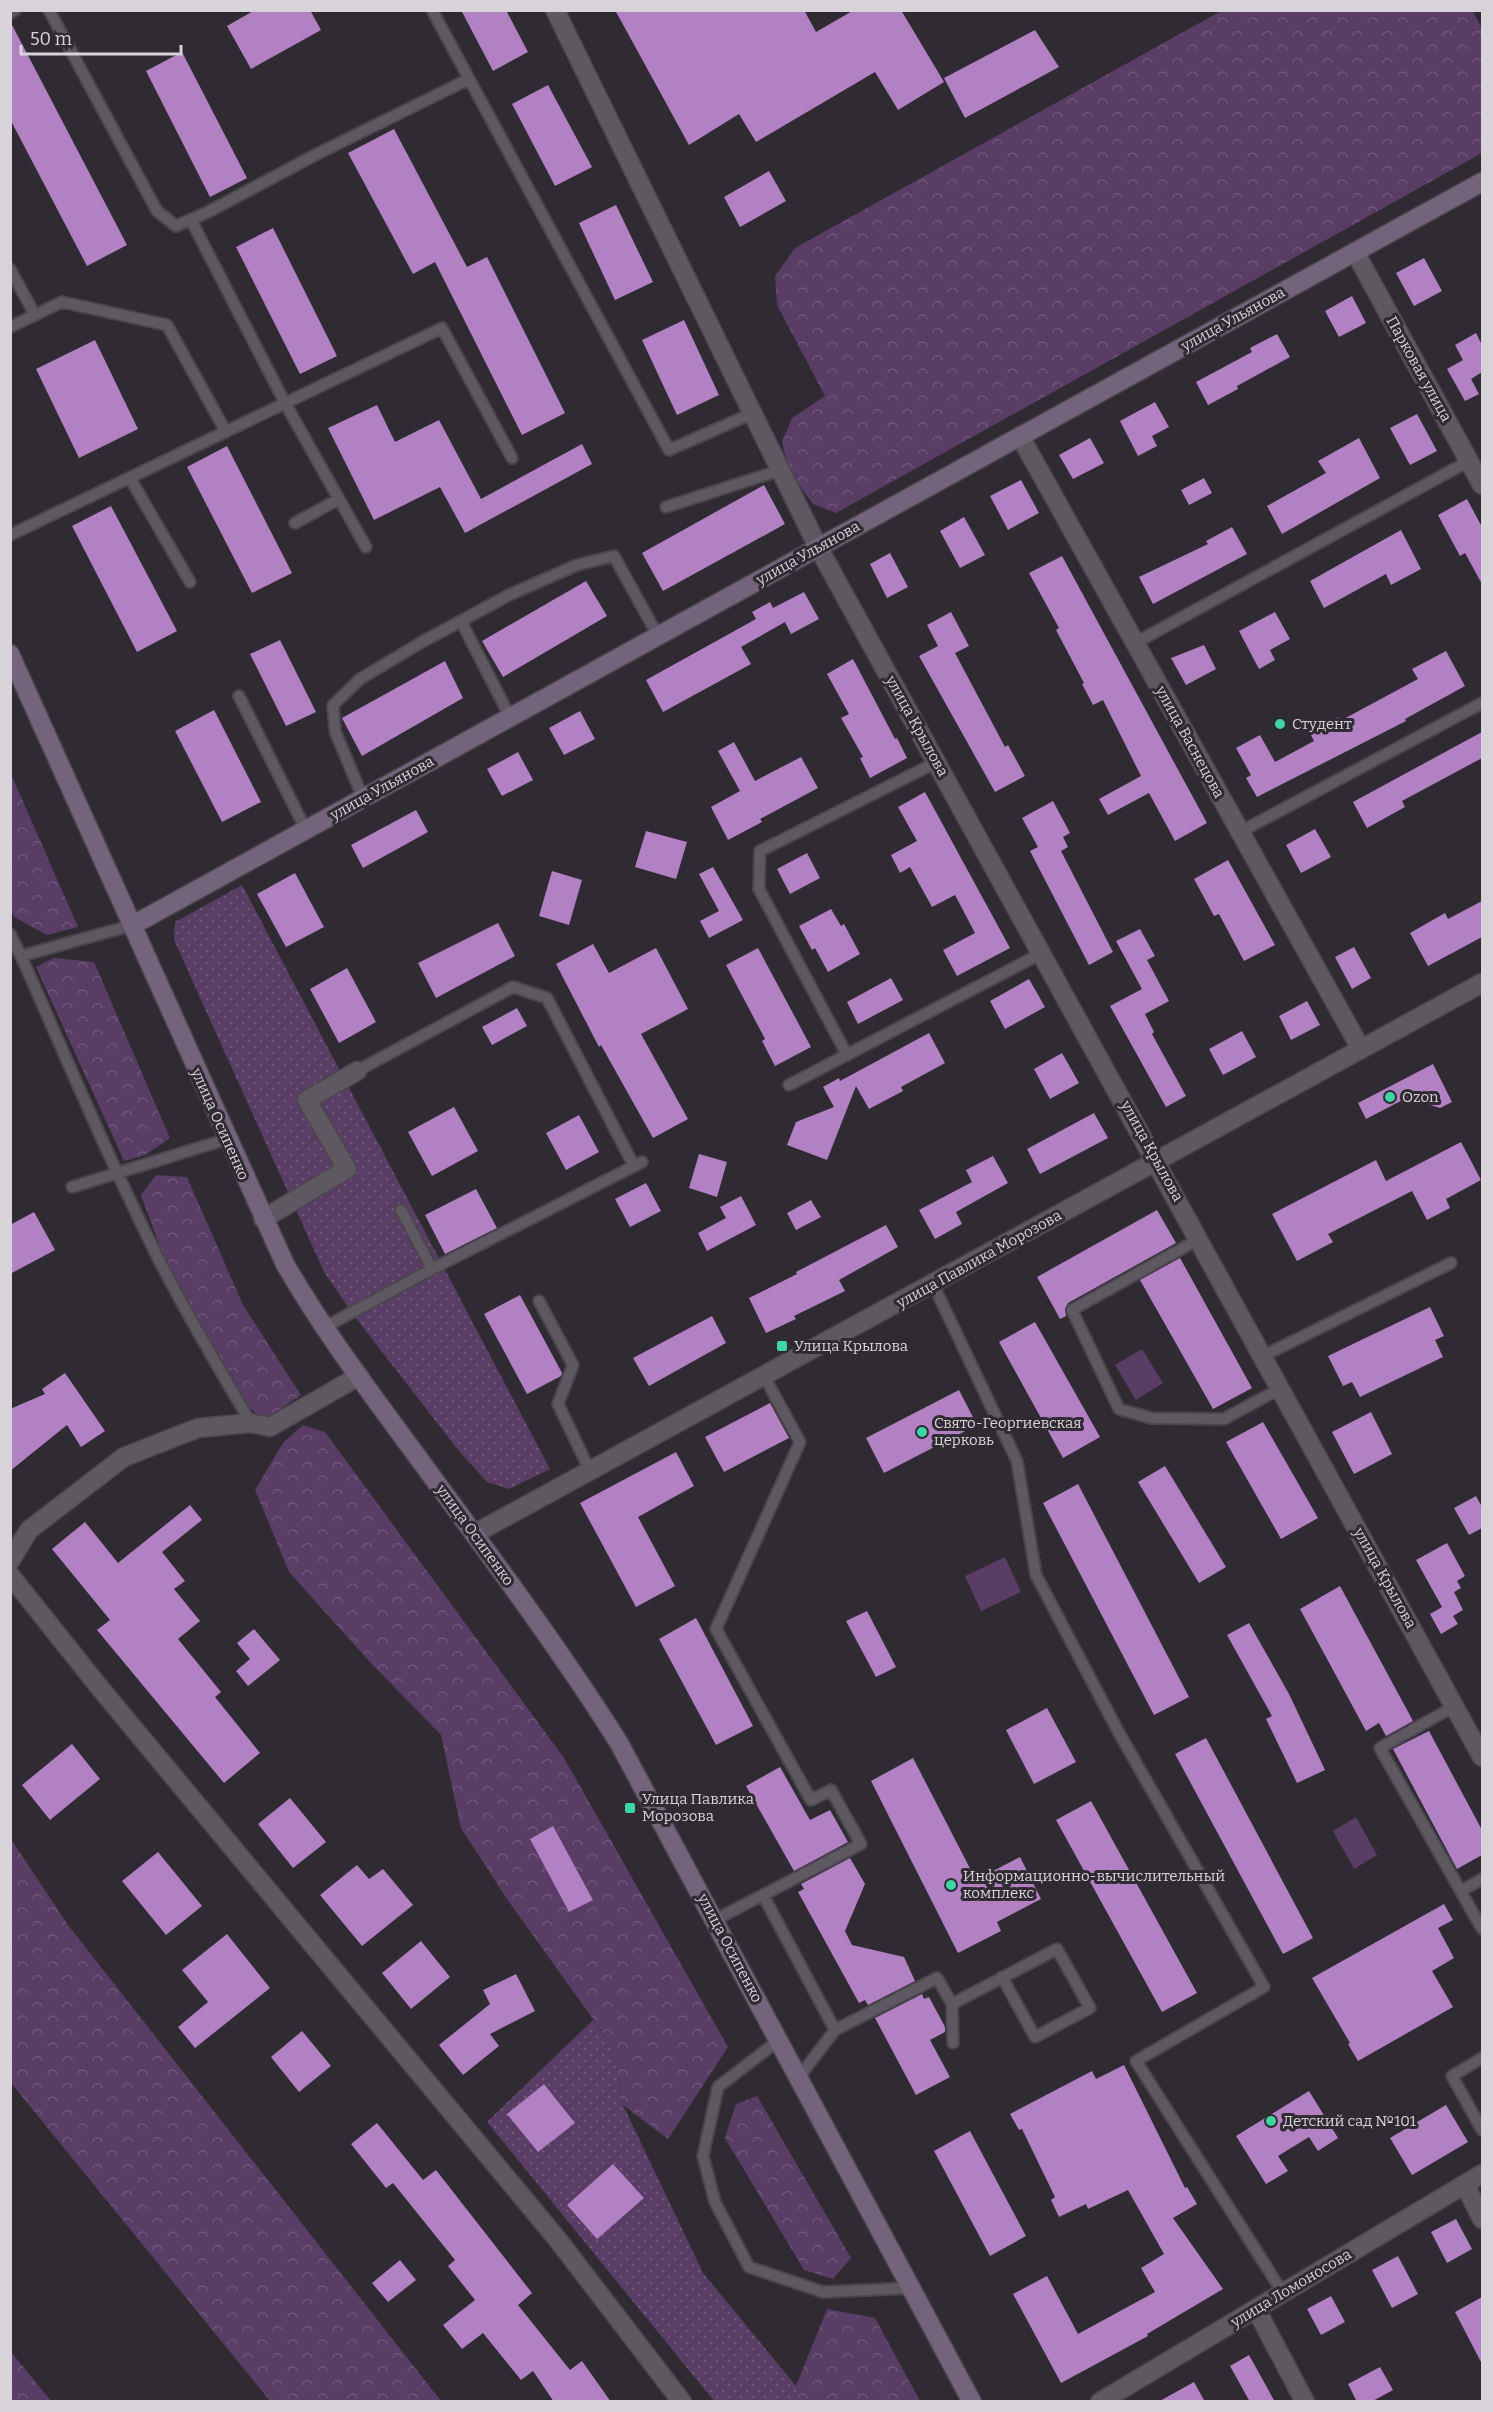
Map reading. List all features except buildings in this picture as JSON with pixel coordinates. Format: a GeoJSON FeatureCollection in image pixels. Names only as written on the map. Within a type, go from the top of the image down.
{"type":"FeatureCollection","features":[{"type":"Feature","properties":{"kind":"main road","name":"улица Ульянова"},"geometry":{"type":"LineString","coordinates":[[133,925],[1482,182]]}},
{"type":"Feature","properties":{"kind":"main road","name":"улица Осипенко"},"geometry":{"type":"LineString","coordinates":[[10,654],[285,1264],[359,1376],[573,1671],[613,1733],[972,2402]]}},
{"type":"Feature","properties":{"kind":"street","name":"улица Крылова"},"geometry":{"type":"LineString","coordinates":[[555,10],[818,547],[1158,1162],[1482,1757]]}},
{"type":"Feature","properties":{"kind":"street","name":"Парковая улица"},"geometry":{"type":"LineString","coordinates":[[1355,252],[1482,485]]}},
{"type":"Feature","properties":{"kind":"street","name":"улица Васнецова"},"geometry":{"type":"LineString","coordinates":[[1020,436],[1361,1049]]}},
{"type":"Feature","properties":{"kind":"street","name":"улица Павлика Морозова"},"geometry":{"type":"LineString","coordinates":[[474,1534],[1482,983]]}},
{"type":"Feature","properties":{"kind":"street"},"geometry":{"type":"LineString","coordinates":[[263,1219],[347,1169],[307,1100],[357,1071]]}},
{"type":"Feature","properties":{"kind":"street"},"geometry":{"type":"LineString","coordinates":[[10,1561],[29,1530],[124,1457],[198,1428],[252,1423],[270,1426],[359,1376]]}},
{"type":"Feature","properties":{"kind":"street"},"geometry":{"type":"LineString","coordinates":[[10,1575],[108,1697],[558,2240],[681,2402]]}},
{"type":"Feature","properties":{"kind":"street","name":"улица Ломоносова"},"geometry":{"type":"LineString","coordinates":[[1100,2402],[1482,2174]]}},
{"type":"Feature","properties":{"kind":"street"},"geometry":{"type":"LineString","coordinates":[[1465,2185],[1482,2218]]}},
{"type":"Feature","properties":{"kind":"street"},"geometry":{"type":"LineString","coordinates":[[1256,2309],[1305,2402]]}},
{"type":"Feature","properties":{"kind":"lane"},"geometry":{"type":"LineString","coordinates":[[10,13],[15,10]]}},
{"type":"Feature","properties":{"kind":"lane"},"geometry":{"type":"LineString","coordinates":[[49,10],[157,211],[176,226],[469,79]]}},
{"type":"Feature","properties":{"kind":"lane"},"geometry":{"type":"LineString","coordinates":[[432,10],[669,450],[753,413]]}},
{"type":"Feature","properties":{"kind":"lane"},"geometry":{"type":"LineString","coordinates":[[191,220],[285,403],[366,547]]}},
{"type":"Feature","properties":{"kind":"lane"},"geometry":{"type":"LineString","coordinates":[[10,269],[35,315]]}},
{"type":"Feature","properties":{"kind":"lane"},"geometry":{"type":"LineString","coordinates":[[10,327],[62,302],[167,325],[226,432]]}},
{"type":"Feature","properties":{"kind":"lane"},"geometry":{"type":"LineString","coordinates":[[10,535],[442,328],[512,458]]}},
{"type":"Feature","properties":{"kind":"lane"},"geometry":{"type":"LineString","coordinates":[[1135,643],[1469,461]]}},
{"type":"Feature","properties":{"kind":"lane"},"geometry":{"type":"LineString","coordinates":[[666,507],[781,470]]}},
{"type":"Feature","properties":{"kind":"lane"},"geometry":{"type":"LineString","coordinates":[[130,478],[190,582]]}},
{"type":"Feature","properties":{"kind":"lane"},"geometry":{"type":"LineString","coordinates":[[295,523],[339,499]]}},
{"type":"Feature","properties":{"kind":"lane"},"geometry":{"type":"LineString","coordinates":[[363,798],[334,730],[333,705],[360,680],[461,621],[577,565],[614,556],[658,636]]}},
{"type":"Feature","properties":{"kind":"lane"},"geometry":{"type":"LineString","coordinates":[[461,621],[510,717]]}},
{"type":"Feature","properties":{"kind":"lane"},"geometry":{"type":"LineString","coordinates":[[239,696],[306,830]]}},
{"type":"Feature","properties":{"kind":"lane"},"geometry":{"type":"LineString","coordinates":[[1240,832],[1482,703]]}},
{"type":"Feature","properties":{"kind":"lane"},"geometry":{"type":"LineString","coordinates":[[847,1055],[759,889],[760,851],[937,762]]}},
{"type":"Feature","properties":{"kind":"lane"},"geometry":{"type":"LineString","coordinates":[[21,956],[133,925]]}},
{"type":"Feature","properties":{"kind":"lane"},"geometry":{"type":"LineString","coordinates":[[10,934],[117,1173],[159,1260],[215,1363],[252,1423]]}},
{"type":"Feature","properties":{"kind":"lane"},"geometry":{"type":"LineString","coordinates":[[789,1085],[1042,953]]}},
{"type":"Feature","properties":{"kind":"lane"},"geometry":{"type":"LineString","coordinates":[[325,1327],[432,1269],[638,1164],[547,998],[513,987],[357,1071]]}},
{"type":"Feature","properties":{"kind":"lane"},"geometry":{"type":"LineString","coordinates":[[72,1187],[227,1139]]}},
{"type":"Feature","properties":{"kind":"lane"},"geometry":{"type":"LineString","coordinates":[[401,1210],[432,1269]]}},
{"type":"Feature","properties":{"kind":"lane"},"geometry":{"type":"LineString","coordinates":[[1199,1239],[1072,1310],[1119,1409],[1151,1418],[1224,1419],[1281,1388]]}},
{"type":"Feature","properties":{"kind":"lane"},"geometry":{"type":"LineString","coordinates":[[1263,1356],[1451,1263]]}},
{"type":"Feature","properties":{"kind":"lane"},"geometry":{"type":"LineString","coordinates":[[933,1284],[1017,1461],[1036,1575],[1119,1733],[1264,1987],[1136,2061],[1283,2293]]}},
{"type":"Feature","properties":{"kind":"lane"},"geometry":{"type":"LineString","coordinates":[[539,1301],[573,1365],[558,1404],[590,1471]]}},
{"type":"Feature","properties":{"kind":"lane"},"geometry":{"type":"LineString","coordinates":[[715,1920],[861,1844],[831,1790],[811,1800],[716,1629],[800,1442],[764,1376]]}},
{"type":"Feature","properties":{"kind":"lane"},"geometry":{"type":"LineString","coordinates":[[1455,1706],[1380,1748],[1482,1929]]}},
{"type":"Feature","properties":{"kind":"lane"},"geometry":{"type":"LineString","coordinates":[[1461,1891],[1482,1879]]}},
{"type":"Feature","properties":{"kind":"lane"},"geometry":{"type":"LineString","coordinates":[[763,1895],[835,2030]]}},
{"type":"Feature","properties":{"kind":"lane"},"geometry":{"type":"LineString","coordinates":[[952,2004],[1002,1977],[1057,1948],[1090,2008],[1035,2037],[1002,1977]]}},
{"type":"Feature","properties":{"kind":"lane"},"geometry":{"type":"LineString","coordinates":[[799,2077],[835,2030],[937,1978],[952,2004],[953,2043]]}},
{"type":"Feature","properties":{"kind":"lane"},"geometry":{"type":"LineString","coordinates":[[779,2040],[718,2087],[703,2156],[715,2202],[744,2258],[749,2267],[823,2292],[911,2288]]}},
{"type":"Feature","properties":{"kind":"lane"},"geometry":{"type":"LineString","coordinates":[[1482,2058],[1452,2076],[1482,2130]]}},
{"type":"Feature","properties":{"kind":"green space"},"geometry":{"type":"Polygon","coordinates":[[[1221,11],[1473,11],[1482,29],[1482,153],[836,513],[813,504],[789,471],[782,442],[792,418],[825,396],[777,305],[775,276],[795,248],[1221,11]]]}},
{"type":"Feature","properties":{"kind":"green space"},"geometry":{"type":"Polygon","coordinates":[[[11,774],[78,927],[47,935],[14,917],[11,908],[11,774]]]}},
{"type":"Feature","properties":{"kind":"green space"},"geometry":{"type":"Polygon","coordinates":[[[242,885],[550,1469],[509,1489],[487,1482],[458,1450],[355,1317],[324,1272],[174,940],[175,922],[242,885]]]}},
{"type":"Feature","properties":{"kind":"green space"},"geometry":{"type":"Polygon","coordinates":[[[54,958],[94,962],[170,1138],[145,1155],[124,1161],[36,967],[54,958]]]}},
{"type":"Feature","properties":{"kind":"green space"},"geometry":{"type":"Polygon","coordinates":[[[156,1175],[187,1177],[243,1305],[301,1395],[264,1420],[221,1383],[181,1304],[141,1195],[156,1175]]]}},
{"type":"Feature","properties":{"kind":"green space"},"geometry":{"type":"Polygon","coordinates":[[[1142,1349],[1163,1383],[1136,1400],[1115,1365],[1142,1349]]]}},
{"type":"Feature","properties":{"kind":"green space"},"geometry":{"type":"Polygon","coordinates":[[[303,1425],[325,1432],[564,1758],[728,2047],[668,2139],[623,2105],[613,2047],[507,1899],[461,1828],[441,1735],[369,1661],[289,1572],[255,1490],[283,1443],[303,1425]]]}},
{"type":"Feature","properties":{"kind":"green space"},"geometry":{"type":"Polygon","coordinates":[[[1005,1557],[1021,1592],[981,1611],[965,1576],[1005,1557]]]}},
{"type":"Feature","properties":{"kind":"green space"},"geometry":{"type":"Polygon","coordinates":[[[1356,1817],[1377,1855],[1354,1869],[1333,1831],[1356,1817]]]}},
{"type":"Feature","properties":{"kind":"green space"},"geometry":{"type":"Polygon","coordinates":[[[11,1839],[68,1925],[441,2401],[270,2401],[11,2083],[11,1839]]]}},
{"type":"Feature","properties":{"kind":"green space"},"geometry":{"type":"Polygon","coordinates":[[[593,2020],[613,2047],[623,2105],[703,2273],[796,2386],[798,2401],[714,2401],[487,2122],[593,2020]]]}},
{"type":"Feature","properties":{"kind":"green space"},"geometry":{"type":"Polygon","coordinates":[[[757,2096],[851,2258],[833,2279],[804,2270],[725,2138],[736,2104],[757,2096]]]}},
{"type":"Feature","properties":{"kind":"green space"},"geometry":{"type":"Polygon","coordinates":[[[827,2309],[875,2318],[920,2401],[798,2401],[796,2386],[827,2309]]]}},
{"type":"Feature","properties":{"kind":"green space"},"geometry":{"type":"Polygon","coordinates":[[[11,2352],[51,2401],[11,2401],[11,2352]]]}},
{"type":"Feature","properties":{"kind":"place","name":"Студент"},"geometry":{"type":"Point","coordinates":[1280,724]}},
{"type":"Feature","properties":{"kind":"place","name":"Ozon"},"geometry":{"type":"Point","coordinates":[1390,1097]}},
{"type":"Feature","properties":{"kind":"place","name":"Улица Крылова"},"geometry":{"type":"Point","coordinates":[782,1346]}},
{"type":"Feature","properties":{"kind":"place","name":"Свято-Георгиевская церковь"},"geometry":{"type":"Point","coordinates":[922,1432]}},
{"type":"Feature","properties":{"kind":"place","name":"Улица Павлика Морозова"},"geometry":{"type":"Point","coordinates":[630,1808]}},
{"type":"Feature","properties":{"kind":"place","name":"Информационно-вычислительный комплекс"},"geometry":{"type":"Point","coordinates":[951,1885]}},
{"type":"Feature","properties":{"kind":"place","name":"Детский сад №101"},"geometry":{"type":"Point","coordinates":[1271,2121]}}]}
